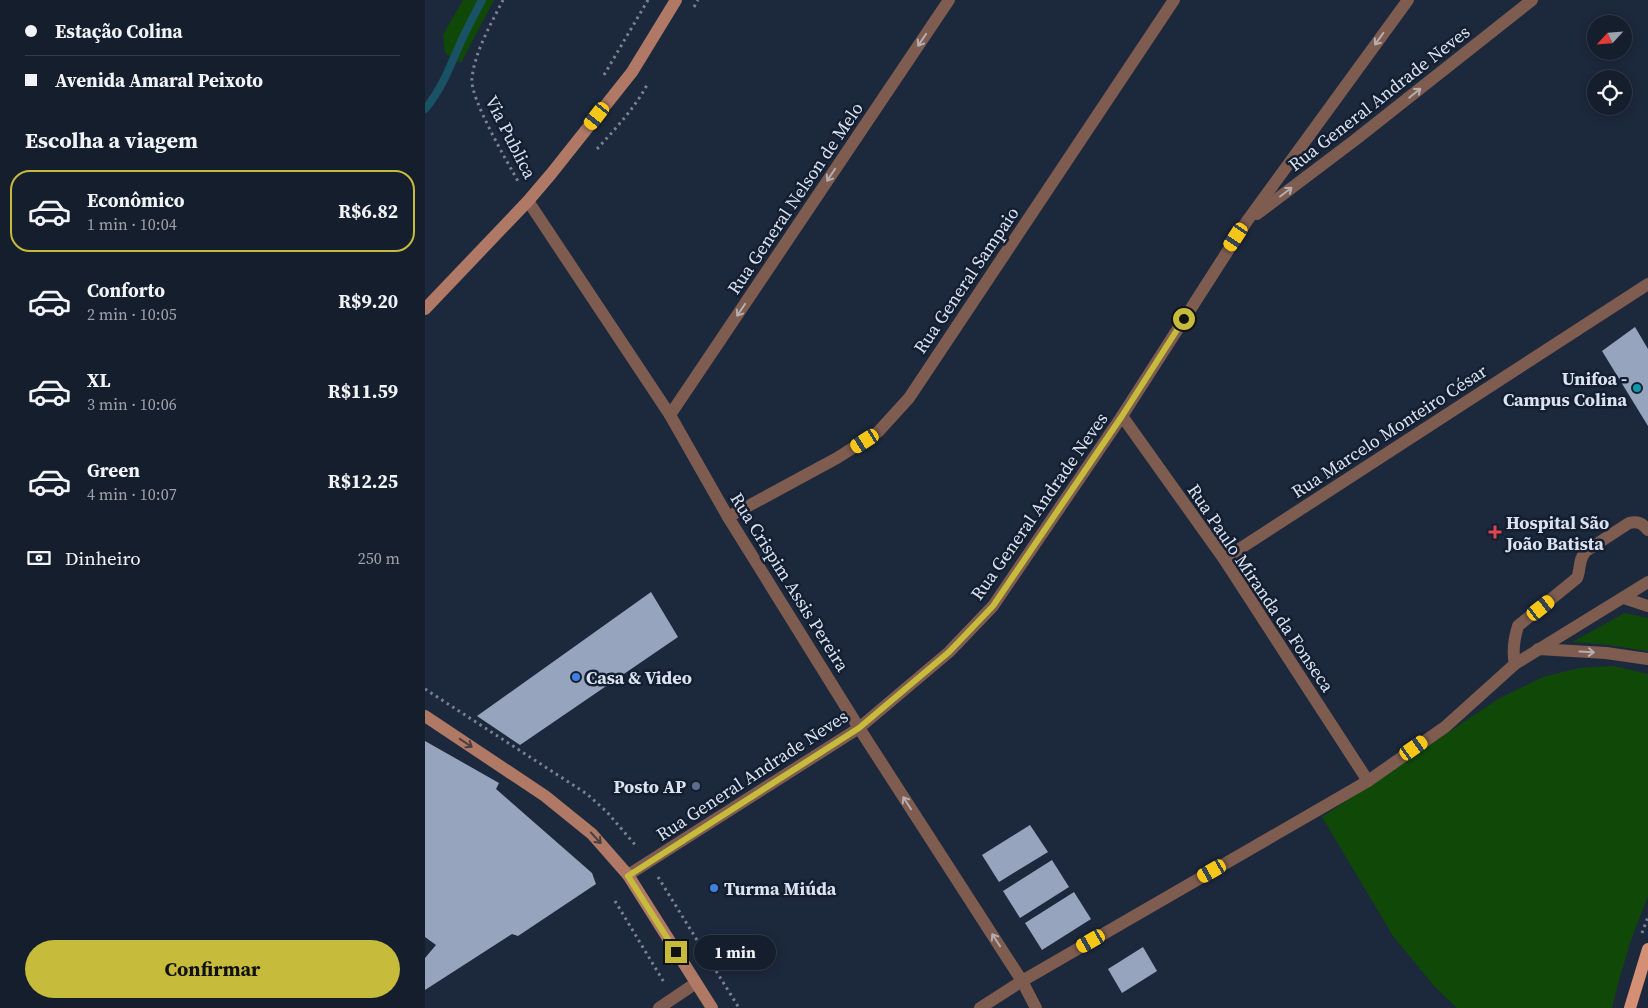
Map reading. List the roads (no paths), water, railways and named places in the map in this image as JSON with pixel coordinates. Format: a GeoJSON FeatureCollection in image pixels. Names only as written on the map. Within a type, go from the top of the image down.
{"type":"FeatureCollection","features":[{"type":"Feature","properties":{"kind":"main road"},"geometry":{"type":"LineString","coordinates":[[425,309],[528,202],[632,72],[676,0]]}},
{"type":"Feature","properties":{"kind":"main road"},"geometry":{"type":"LineString","coordinates":[[425,716],[545,796],[571,815],[592,834],[628,876],[711,1008]]}},
{"type":"Feature","properties":{"kind":"main road"},"geometry":{"type":"LineString","coordinates":[[1630,1008],[1648,949]]}},
{"type":"Feature","properties":{"kind":"street","name":"Rua General Nelson de Melo"},"geometry":{"type":"LineString","coordinates":[[670,415],[949,0]]}},
{"type":"Feature","properties":{"kind":"street","name":"Rua General Sampaio"},"geometry":{"type":"LineString","coordinates":[[728,517],[837,458],[879,432],[909,398],[1174,0]]}},
{"type":"Feature","properties":{"kind":"street","name":"Rua General Andrade Neves"},"geometry":{"type":"LineString","coordinates":[[628,876],[859,728],[949,652],[993,606],[1122,416],[1247,221],[1407,0]]}},
{"type":"Feature","properties":{"kind":"street","name":"Rua General Andrade Neves"},"geometry":{"type":"LineString","coordinates":[[1247,221],[1355,140],[1532,0]]}},
{"type":"Feature","properties":{"kind":"street","name":"Rua Crispim Assis Pereira"},"geometry":{"type":"LineString","coordinates":[[528,202],[670,415],[728,517],[859,728],[1022,981],[1036,1008]]}},
{"type":"Feature","properties":{"kind":"street","name":"Rua Marcelo Monteiro César"},"geometry":{"type":"LineString","coordinates":[[1224,559],[1648,284]]}},
{"type":"Feature","properties":{"kind":"street","name":"Rua Paulo Miranda da Fonseca"},"geometry":{"type":"LineString","coordinates":[[1122,416],[1224,559],[1368,781]]}},
{"type":"Feature","properties":{"kind":"street"},"geometry":{"type":"LineString","coordinates":[[1515,664],[1513,648],[1518,626],[1577,578],[1580,571],[1581,555],[1629,523],[1641,523],[1648,530]]}},
{"type":"Feature","properties":{"kind":"street"},"geometry":{"type":"LineString","coordinates":[[980,1008],[1022,981],[1368,781],[1445,727],[1515,664],[1648,582]]}},
{"type":"Feature","properties":{"kind":"street"},"geometry":{"type":"LineString","coordinates":[[1624,598],[1648,606]]}},
{"type":"Feature","properties":{"kind":"street"},"geometry":{"type":"LineString","coordinates":[[1538,649],[1606,653],[1648,659]]}},
{"type":"Feature","properties":{"kind":"street"},"geometry":{"type":"LineString","coordinates":[[659,1008],[696,983]]}},
{"type":"Feature","properties":{"kind":"waterway"},"geometry":{"type":"LineString","coordinates":[[425,109],[444,79],[482,0]]}},
{"type":"Feature","properties":{"kind":"place","name":"Unifoa - Campus Colina"},"geometry":{"type":"Point","coordinates":[1637,388]}},
{"type":"Feature","properties":{"kind":"place","name":"Hospital São João Batista"},"geometry":{"type":"Point","coordinates":[1495,532]}},
{"type":"Feature","properties":{"kind":"place","name":"Casa & Video"},"geometry":{"type":"Point","coordinates":[576,677]}},
{"type":"Feature","properties":{"kind":"place","name":"Posto AP"},"geometry":{"type":"Point","coordinates":[696,786]}},
{"type":"Feature","properties":{"kind":"place","name":"Turma Miúda"},"geometry":{"type":"Point","coordinates":[714,888]}}]}
